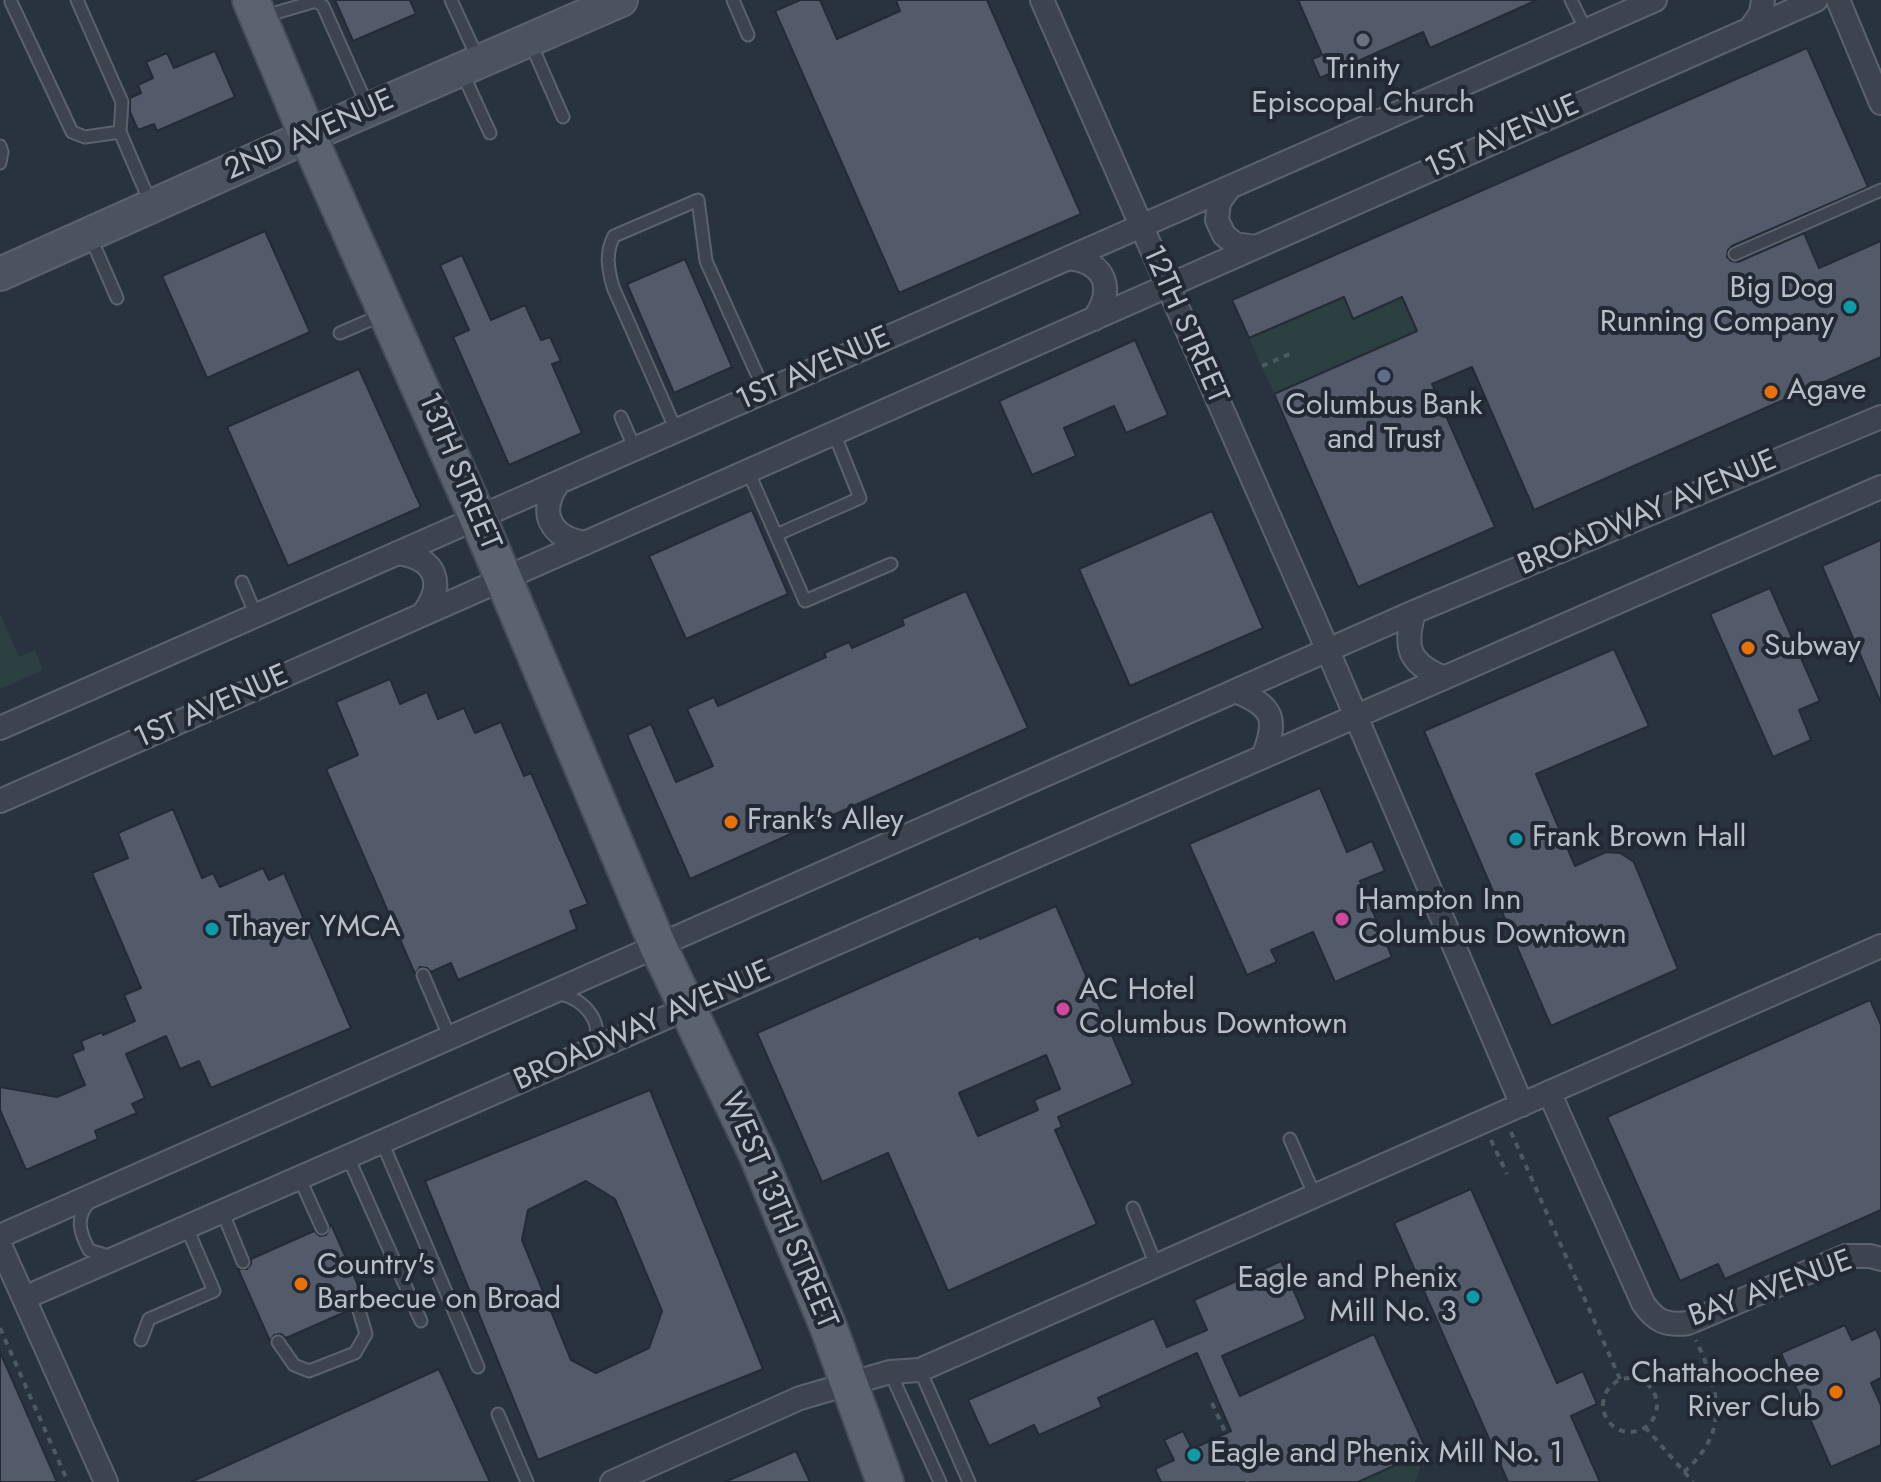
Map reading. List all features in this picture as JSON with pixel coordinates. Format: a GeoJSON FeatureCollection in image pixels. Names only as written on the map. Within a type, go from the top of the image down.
{"type":"FeatureCollection","features":[{"type":"Feature","properties":{"kind":"main road","name":"2ND AVENUE"},"geometry":{"type":"LineString","coordinates":[[0,274],[609,2]]}},
{"type":"Feature","properties":{"kind":"main road","name":"13TH STREET"},"geometry":{"type":"LineString","coordinates":[[255,9],[308,136],[478,518],[658,946]]}},
{"type":"Feature","properties":{"kind":"main road","name":"WEST 13TH STREET"},"geometry":{"type":"LineString","coordinates":[[658,946],[758,1156],[828,1326],[885,1482]]}},
{"type":"Feature","properties":{"kind":"street","name":"12TH STREET"},"geometry":{"type":"LineString","coordinates":[[1042,0],[1356,716],[1502,1113]]}},
{"type":"Feature","properties":{"kind":"street","name":"1ST AVENUE"},"geometry":{"type":"LineString","coordinates":[[0,728],[1655,0]]}},
{"type":"Feature","properties":{"kind":"street"},"geometry":{"type":"LineString","coordinates":[[1750,29],[1761,13],[1763,0]]}},
{"type":"Feature","properties":{"kind":"street","name":"1ST AVENUE"},"geometry":{"type":"LineString","coordinates":[[0,801],[1816,0]]}},
{"type":"Feature","properties":{"kind":"street"},"geometry":{"type":"LineString","coordinates":[[1838,0],[1881,103]]}},
{"type":"Feature","properties":{"kind":"street"},"geometry":{"type":"LineString","coordinates":[[1230,187],[1219,202],[1217,220],[1224,235],[1235,244],[1256,247]]}},
{"type":"Feature","properties":{"kind":"street"},"geometry":{"type":"LineString","coordinates":[[1068,258],[1084,260],[1099,271],[1107,288],[1105,304],[1094,319]]}},
{"type":"Feature","properties":{"kind":"street","name":"BROADWAY AVENUE"},"geometry":{"type":"LineString","coordinates":[[0,1236],[1414,612],[1881,417]]}},
{"type":"Feature","properties":{"kind":"street"},"geometry":{"type":"LineString","coordinates":[[559,482],[550,495],[548,513],[555,530],[569,541],[586,543]]}},
{"type":"Feature","properties":{"kind":"street","name":"BROADWAY AVENUE"},"geometry":{"type":"LineString","coordinates":[[24,1298],[1881,487]]}},
{"type":"Feature","properties":{"kind":"street"},"geometry":{"type":"LineString","coordinates":[[397,553],[415,555],[428,565],[436,583],[435,599],[423,614]]}},
{"type":"Feature","properties":{"kind":"street"},"geometry":{"type":"LineString","coordinates":[[1414,612],[1408,635],[1411,653],[1423,669],[1444,678]]}},
{"type":"Feature","properties":{"kind":"street"},"geometry":{"type":"LineString","coordinates":[[1235,691],[1258,699],[1271,714],[1272,734],[1263,757]]}},
{"type":"Feature","properties":{"kind":"street"},"geometry":{"type":"LineString","coordinates":[[612,1482],[800,1398],[890,1372],[920,1370],[1881,946]]}},
{"type":"Feature","properties":{"kind":"street","name":"BAY AVENUE"},"geometry":{"type":"LineString","coordinates":[[1549,1092],[1643,1303],[1651,1316],[1660,1322],[1673,1325],[1688,1323],[1846,1256],[1881,1259]]}},
{"type":"Feature","properties":{"kind":"street"},"geometry":{"type":"LineString","coordinates":[[0,1245],[105,1482]]}},
{"type":"Feature","properties":{"kind":"lane"},"geometry":{"type":"LineString","coordinates":[[77,0],[122,102],[120,132],[152,206]]}},
{"type":"Feature","properties":{"kind":"lane"},"geometry":{"type":"LineString","coordinates":[[451,0],[490,133]]}},
{"type":"Feature","properties":{"kind":"lane"},"geometry":{"type":"LineString","coordinates":[[733,0],[748,35]]}},
{"type":"Feature","properties":{"kind":"lane"},"geometry":{"type":"LineString","coordinates":[[1571,0],[1586,30]]}},
{"type":"Feature","properties":{"kind":"lane"},"geometry":{"type":"LineString","coordinates":[[255,9],[316,1],[323,6],[369,109]]}},
{"type":"Feature","properties":{"kind":"lane"},"geometry":{"type":"LineString","coordinates":[[8,3],[72,132],[85,137],[120,132]]}},
{"type":"Feature","properties":{"kind":"lane"},"geometry":{"type":"LineString","coordinates":[[529,40],[563,117]]}},
{"type":"Feature","properties":{"kind":"lane"},"geometry":{"type":"LineString","coordinates":[[0,146],[0,163]]}},
{"type":"Feature","properties":{"kind":"lane"},"geometry":{"type":"LineString","coordinates":[[1735,254],[1881,190]]}},
{"type":"Feature","properties":{"kind":"lane"},"geometry":{"type":"LineString","coordinates":[[676,430],[613,287],[607,267],[609,245],[614,236],[698,200],[706,261],[765,392]]}},
{"type":"Feature","properties":{"kind":"lane"},"geometry":{"type":"LineString","coordinates":[[89,234],[117,298]]}},
{"type":"Feature","properties":{"kind":"lane"},"geometry":{"type":"LineString","coordinates":[[340,333],[388,312]]}},
{"type":"Feature","properties":{"kind":"lane"},"geometry":{"type":"LineString","coordinates":[[621,417],[635,449]]}},
{"type":"Feature","properties":{"kind":"lane"},"geometry":{"type":"LineString","coordinates":[[776,535],[860,498],[834,433]]}},
{"type":"Feature","properties":{"kind":"lane"},"geometry":{"type":"LineString","coordinates":[[748,471],[805,601],[891,564]]}},
{"type":"Feature","properties":{"kind":"lane"},"geometry":{"type":"LineString","coordinates":[[242,582],[256,615]]}},
{"type":"Feature","properties":{"kind":"lane"},"geometry":{"type":"LineString","coordinates":[[423,975],[450,1038]]}},
{"type":"Feature","properties":{"kind":"lane"},"geometry":{"type":"LineString","coordinates":[[542,997],[570,996],[589,1010],[595,1031],[593,1044],[580,1055]]}},
{"type":"Feature","properties":{"kind":"lane"},"geometry":{"type":"LineString","coordinates":[[1290,1139],[1314,1194]]}},
{"type":"Feature","properties":{"kind":"lane"},"geometry":{"type":"LineString","coordinates":[[382,1142],[478,1367]]}},
{"type":"Feature","properties":{"kind":"lane"},"geometry":{"type":"LineString","coordinates":[[348,1157],[421,1321]]}},
{"type":"Feature","properties":{"kind":"lane"},"geometry":{"type":"LineString","coordinates":[[299,1177],[322,1228]]}},
{"type":"Feature","properties":{"kind":"lane"},"geometry":{"type":"LineString","coordinates":[[100,1193],[84,1206],[80,1228],[89,1250],[116,1258]]}},
{"type":"Feature","properties":{"kind":"lane"},"geometry":{"type":"LineString","coordinates":[[1133,1208],[1156,1265]]}},
{"type":"Feature","properties":{"kind":"lane"},"geometry":{"type":"LineString","coordinates":[[222,1211],[243,1262]]}},
{"type":"Feature","properties":{"kind":"lane"},"geometry":{"type":"LineString","coordinates":[[141,1340],[149,1319],[214,1291],[186,1226]]}},
{"type":"Feature","properties":{"kind":"lane"},"geometry":{"type":"LineString","coordinates":[[278,1342],[294,1365],[309,1371],[355,1353],[366,1334],[358,1307]]}},
{"type":"Feature","properties":{"kind":"lane"},"geometry":{"type":"LineString","coordinates":[[920,1370],[969,1482]]}},
{"type":"Feature","properties":{"kind":"lane"},"geometry":{"type":"LineString","coordinates":[[890,1372],[940,1482]]}},
{"type":"Feature","properties":{"kind":"lane"},"geometry":{"type":"LineString","coordinates":[[498,1414],[527,1482]]}},
{"type":"Feature","properties":{"kind":"path"},"geometry":{"type":"LineString","coordinates":[[1262,366],[1292,353]]}},
{"type":"Feature","properties":{"kind":"path"},"geometry":{"type":"LineString","coordinates":[[1502,1113],[1507,1174]]}},
{"type":"Feature","properties":{"kind":"path"},"geometry":{"type":"LineString","coordinates":[[1502,1113],[1620,1379]]}},
{"type":"Feature","properties":{"kind":"path"},"geometry":{"type":"LineString","coordinates":[[1684,1472],[1707,1445],[1714,1429],[1717,1397],[1709,1369],[1688,1323]]}},
{"type":"Feature","properties":{"kind":"path"},"geometry":{"type":"LineString","coordinates":[[0,1328],[68,1482]]}},
{"type":"Feature","properties":{"kind":"path"},"geometry":{"type":"LineString","coordinates":[[1620,1379],[1639,1379],[1653,1390],[1657,1408],[1655,1417],[1645,1427],[1633,1432],[1624,1432],[1610,1423],[1603,1407],[1607,1390],[1620,1379]]}},
{"type":"Feature","properties":{"kind":"path"},"geometry":{"type":"LineString","coordinates":[[1212,1403],[1248,1482]]}},
{"type":"Feature","properties":{"kind":"path"},"geometry":{"type":"LineString","coordinates":[[1645,1427],[1693,1482]]}},
{"type":"Feature","properties":{"kind":"shaded area"},"geometry":{"type":"Polygon","coordinates":[[[1344,297],[1354,319],[1402,297],[1417,331],[1274,394],[1249,338],[1344,297]]]}},
{"type":"Feature","properties":{"kind":"shaded area"},"geometry":{"type":"Polygon","coordinates":[[[0,613],[19,657],[35,650],[43,670],[0,689],[0,613]]]}},
{"type":"Feature","properties":{"kind":"shaded area"},"geometry":{"type":"Polygon","coordinates":[[[1417,1455],[1421,1465],[1415,1482],[1358,1482],[1417,1455]]]}},
{"type":"Feature","properties":{"kind":"building"},"geometry":{"type":"Polygon","coordinates":[[[335,0],[410,0],[416,14],[353,41],[335,0]]]}},
{"type":"Feature","properties":{"kind":"building"},"geometry":{"type":"Polygon","coordinates":[[[800,0],[820,0],[837,39],[900,11],[896,0],[987,0],[1081,214],[899,293],[775,11],[800,0]]]}},
{"type":"Feature","properties":{"kind":"building","name":"Trinity Episcopal Church"},"geometry":{"type":"Polygon","coordinates":[[[1298,0],[1537,0],[1430,48],[1423,32],[1320,78],[1312,59],[1322,55],[1298,0]]]}},
{"type":"Feature","properties":{"kind":"building"},"geometry":{"type":"Polygon","coordinates":[[[1807,48],[1868,187],[1732,246],[1727,257],[1738,262],[1804,233],[1819,268],[1881,241],[1881,357],[1534,510],[1472,367],[1432,384],[1495,527],[1358,587],[1274,394],[1417,331],[1402,297],[1353,319],[1344,297],[1249,338],[1232,300],[1807,48]]]}},
{"type":"Feature","properties":{"kind":"building"},"geometry":{"type":"Polygon","coordinates":[[[215,51],[235,97],[157,131],[154,124],[138,130],[130,112],[130,98],[141,93],[138,85],[153,78],[146,62],[167,53],[174,68],[215,51]]]}},
{"type":"Feature","properties":{"kind":"building"},"geometry":{"type":"Polygon","coordinates":[[[265,231],[310,332],[207,378],[162,276],[265,231]]]}},
{"type":"Feature","properties":{"kind":"building"},"geometry":{"type":"Polygon","coordinates":[[[462,255],[491,320],[525,305],[541,340],[550,337],[561,361],[552,364],[582,433],[509,465],[453,337],[469,330],[440,265],[462,255]]]}},
{"type":"Feature","properties":{"kind":"building"},"geometry":{"type":"Polygon","coordinates":[[[685,259],[732,367],[674,393],[627,284],[685,259]]]}},
{"type":"Feature","properties":{"kind":"building"},"geometry":{"type":"Polygon","coordinates":[[[1135,340],[1168,415],[1126,433],[1114,406],[1064,428],[1076,456],[1032,475],[999,401],[1135,340]]]}},
{"type":"Feature","properties":{"kind":"building"},"geometry":{"type":"Polygon","coordinates":[[[359,369],[421,507],[288,566],[227,427],[359,369]]]}},
{"type":"Feature","properties":{"kind":"building"},"geometry":{"type":"Polygon","coordinates":[[[752,510],[788,594],[686,639],[649,556],[752,510]]]}},
{"type":"Feature","properties":{"kind":"building"},"geometry":{"type":"Polygon","coordinates":[[[1212,511],[1263,628],[1130,686],[1079,569],[1212,511]]]}},
{"type":"Feature","properties":{"kind":"building"},"geometry":{"type":"Polygon","coordinates":[[[1881,540],[1881,703],[1822,566],[1881,540]]]}},
{"type":"Feature","properties":{"kind":"building","name":"Subway"},"geometry":{"type":"Polygon","coordinates":[[[1770,588],[1820,701],[1799,710],[1811,740],[1773,757],[1710,614],[1770,588]]]}},
{"type":"Feature","properties":{"kind":"building"},"geometry":{"type":"Polygon","coordinates":[[[966,591],[1028,728],[690,879],[627,735],[651,724],[676,782],[713,766],[687,709],[714,697],[718,706],[826,657],[824,653],[849,642],[852,648],[904,625],[902,619],[966,591]]]}},
{"type":"Feature","properties":{"kind":"building","name":"Frank Brown Hall"},"geometry":{"type":"Polygon","coordinates":[[[1614,649],[1649,726],[1536,774],[1575,866],[1606,852],[1620,853],[1634,862],[1678,969],[1551,1026],[1424,731],[1614,649]]]}},
{"type":"Feature","properties":{"kind":"building"},"geometry":{"type":"Polygon","coordinates":[[[390,679],[400,704],[427,692],[438,719],[464,708],[475,733],[501,722],[524,776],[531,773],[588,904],[570,911],[577,929],[458,980],[451,963],[431,972],[420,967],[415,974],[326,769],[358,755],[336,702],[390,679]]]}},
{"type":"Feature","properties":{"kind":"building"},"geometry":{"type":"Polygon","coordinates":[[[1320,788],[1347,852],[1372,841],[1385,871],[1360,881],[1392,957],[1335,982],[1313,932],[1271,950],[1277,962],[1247,975],[1189,844],[1320,788]]]}},
{"type":"Feature","properties":{"kind":"building","name":"Thayer YMCA"},"geometry":{"type":"Polygon","coordinates":[[[173,809],[202,878],[213,873],[220,887],[263,868],[269,880],[284,873],[351,1028],[211,1088],[199,1061],[180,1069],[166,1036],[126,1054],[145,1098],[132,1104],[137,1113],[95,1131],[98,1139],[26,1170],[0,1110],[0,1087],[57,1097],[85,1085],[72,1054],[84,1049],[81,1041],[135,1021],[124,995],[141,988],[92,873],[128,858],[118,833],[173,809]]]}},
{"type":"Feature","properties":{"kind":"building"},"geometry":{"type":"Polygon","coordinates":[[[1056,906],[1133,1084],[1058,1117],[1062,1127],[1055,1130],[1097,1224],[948,1291],[888,1153],[822,1182],[757,1033],[978,936],[980,939],[1056,906]],[[1046,1055],[959,1093],[978,1136],[1038,1110],[1034,1100],[1060,1089],[1046,1055]]]}},
{"type":"Feature","properties":{"kind":"building"},"geometry":{"type":"Polygon","coordinates":[[[1870,1000],[1881,1025],[1881,1210],[1725,1279],[1718,1264],[1680,1281],[1607,1117],[1870,1000]]]}},
{"type":"Feature","properties":{"kind":"building"},"geometry":{"type":"Polygon","coordinates":[[[650,1090],[763,1369],[538,1460],[425,1181],[650,1090]],[[586,1181],[528,1210],[522,1240],[571,1360],[596,1373],[649,1348],[662,1311],[615,1199],[586,1181]]]}},
{"type":"Feature","properties":{"kind":"building","name":"Eagle and Phenix Mill No. 3"},"geometry":{"type":"Polygon","coordinates":[[[1471,1189],[1557,1383],[1583,1371],[1597,1404],[1571,1416],[1600,1482],[1508,1482],[1394,1223],[1471,1189]]]}},
{"type":"Feature","properties":{"kind":"building","name":"Country's Barbecue on Broad"},"geometry":{"type":"Polygon","coordinates":[[[331,1224],[366,1303],[355,1299],[350,1304],[350,1310],[286,1338],[281,1334],[274,1335],[270,1341],[238,1269],[247,1269],[251,1259],[314,1231],[320,1236],[326,1235],[331,1224]]]}},
{"type":"Feature","properties":{"kind":"building"},"geometry":{"type":"Polygon","coordinates":[[[1281,1261],[1306,1319],[1222,1356],[1240,1396],[1374,1334],[1427,1451],[1358,1482],[1161,1482],[1155,1469],[1174,1460],[1164,1440],[1183,1431],[1192,1449],[1231,1431],[1197,1353],[1098,1398],[1102,1407],[1039,1435],[1034,1425],[989,1446],[968,1400],[1154,1318],[1167,1347],[1207,1330],[1194,1300],[1281,1261]]]}},
{"type":"Feature","properties":{"kind":"building","name":"Chattahoochee River Club"},"geometry":{"type":"Polygon","coordinates":[[[1845,1325],[1852,1340],[1876,1329],[1881,1340],[1881,1378],[1871,1383],[1881,1405],[1881,1445],[1831,1467],[1781,1353],[1845,1325]]]}},
{"type":"Feature","properties":{"kind":"building"},"geometry":{"type":"Polygon","coordinates":[[[0,1352],[57,1482],[0,1482],[0,1352]]]}},
{"type":"Feature","properties":{"kind":"building"},"geometry":{"type":"Polygon","coordinates":[[[439,1369],[490,1482],[191,1482],[439,1369]]]}},
{"type":"Feature","properties":{"kind":"building"},"geometry":{"type":"Polygon","coordinates":[[[796,1451],[810,1482],[725,1482],[796,1451]]]}},
{"type":"Feature","properties":{"kind":"place","name":"Trinity Episcopal Church"},"geometry":{"type":"Point","coordinates":[1363,40]}},
{"type":"Feature","properties":{"kind":"place","name":"Big Dog Running Company"},"geometry":{"type":"Point","coordinates":[1850,307]}},
{"type":"Feature","properties":{"kind":"place","name":"Columbus Bank and Trust"},"geometry":{"type":"Point","coordinates":[1384,376]}},
{"type":"Feature","properties":{"kind":"place","name":"Agave"},"geometry":{"type":"Point","coordinates":[1771,392]}},
{"type":"Feature","properties":{"kind":"place","name":"Subway"},"geometry":{"type":"Point","coordinates":[1748,648]}},
{"type":"Feature","properties":{"kind":"place","name":"Frank's Alley"},"geometry":{"type":"Point","coordinates":[731,822]}},
{"type":"Feature","properties":{"kind":"place","name":"Frank Brown Hall"},"geometry":{"type":"Point","coordinates":[1516,839]}},
{"type":"Feature","properties":{"kind":"place","name":"Hampton Inn Columbus Downtown"},"geometry":{"type":"Point","coordinates":[1342,919]}},
{"type":"Feature","properties":{"kind":"place","name":"Thayer YMCA"},"geometry":{"type":"Point","coordinates":[212,929]}},
{"type":"Feature","properties":{"kind":"place","name":"AC Hotel Columbus Downtown"},"geometry":{"type":"Point","coordinates":[1063,1009]}},
{"type":"Feature","properties":{"kind":"place","name":"Country's Barbecue on Broad"},"geometry":{"type":"Point","coordinates":[301,1284]}},
{"type":"Feature","properties":{"kind":"place","name":"Eagle and Phenix Mill No. 3"},"geometry":{"type":"Point","coordinates":[1473,1297]}},
{"type":"Feature","properties":{"kind":"place","name":"Chattahoochee River Club"},"geometry":{"type":"Point","coordinates":[1836,1392]}},
{"type":"Feature","properties":{"kind":"place","name":"Eagle and Phenix Mill No. 1"},"geometry":{"type":"Point","coordinates":[1194,1455]}}]}
